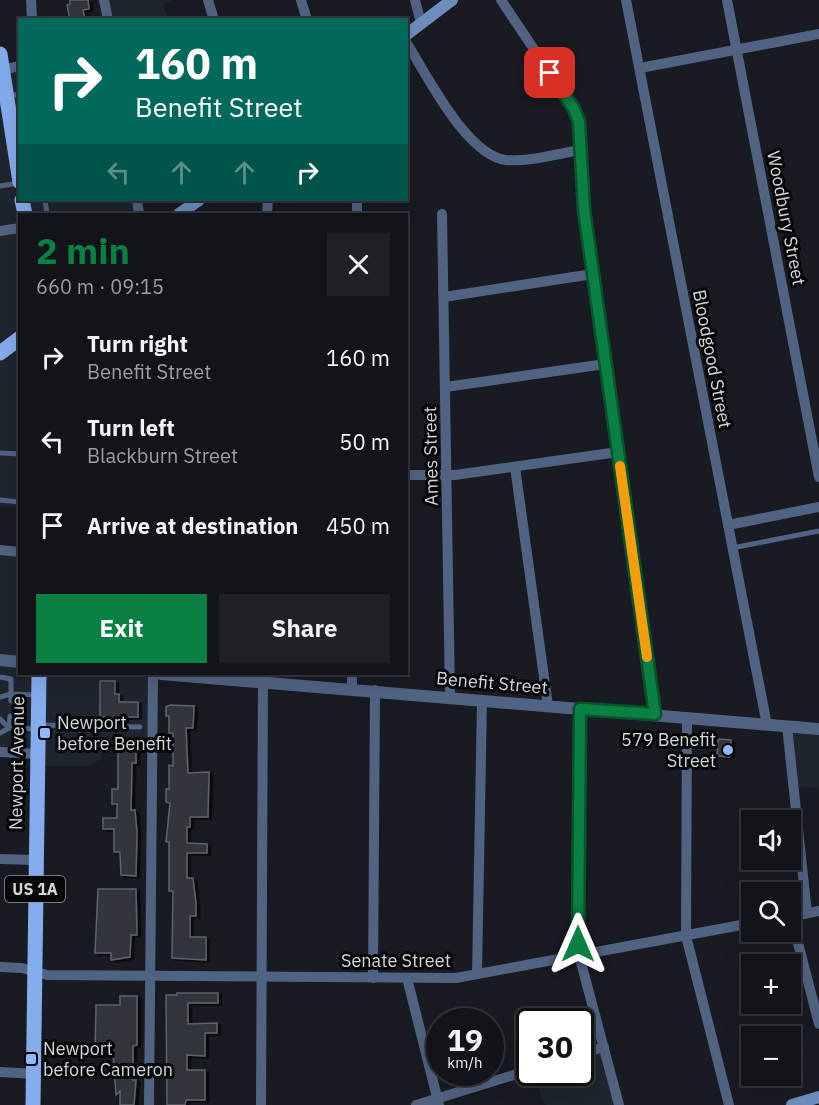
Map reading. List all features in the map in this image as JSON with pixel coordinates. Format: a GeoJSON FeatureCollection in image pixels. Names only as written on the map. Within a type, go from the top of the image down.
{"type":"FeatureCollection","features":[{"type":"Feature","properties":{"kind":"main road"},"geometry":{"type":"LineString","coordinates":[[408,34],[452,0]]}},
{"type":"Feature","properties":{"kind":"main road"},"geometry":{"type":"LineString","coordinates":[[1,64],[13,95],[6,133],[18,175]]}},
{"type":"Feature","properties":{"kind":"main road"},"geometry":{"type":"LineString","coordinates":[[180,213],[198,201]]}},
{"type":"Feature","properties":{"kind":"main road"},"geometry":{"type":"LineString","coordinates":[[0,352],[18,339]]}},
{"type":"Feature","properties":{"kind":"main road","name":"Newport Avenue"},"geometry":{"type":"LineString","coordinates":[[33,1105],[39,675]]}},
{"type":"Feature","properties":{"kind":"main road"},"geometry":{"type":"LineString","coordinates":[[792,1105],[819,1097]]}},
{"type":"Feature","properties":{"kind":"street"},"geometry":{"type":"LineString","coordinates":[[31,0],[32,18]]}},
{"type":"Feature","properties":{"kind":"street"},"geometry":{"type":"LineString","coordinates":[[105,0],[108,18]]}},
{"type":"Feature","properties":{"kind":"street"},"geometry":{"type":"LineString","coordinates":[[208,0],[213,18]]}},
{"type":"Feature","properties":{"kind":"street"},"geometry":{"type":"LineString","coordinates":[[301,0],[306,18]]}},
{"type":"Feature","properties":{"kind":"street"},"geometry":{"type":"LineString","coordinates":[[415,0],[422,23]]}},
{"type":"Feature","properties":{"kind":"street"},"geometry":{"type":"LineString","coordinates":[[501,0],[574,109],[579,129],[584,210],[655,714]]}},
{"type":"Feature","properties":{"kind":"street","name":"Bloodgood Street"},"geometry":{"type":"LineString","coordinates":[[626,0],[767,725]]}},
{"type":"Feature","properties":{"kind":"street","name":"Woodbury Street"},"geometry":{"type":"LineString","coordinates":[[727,0],[819,477]]}},
{"type":"Feature","properties":{"kind":"street"},"geometry":{"type":"LineString","coordinates":[[640,68],[819,34]]}},
{"type":"Feature","properties":{"kind":"street"},"geometry":{"type":"LineString","coordinates":[[408,45],[469,139],[486,153],[505,160],[580,150]]}},
{"type":"Feature","properties":{"kind":"street"},"geometry":{"type":"LineString","coordinates":[[1,64],[18,66]]}},
{"type":"Feature","properties":{"kind":"street","name":"Ames Street"},"geometry":{"type":"LineString","coordinates":[[442,214],[447,387],[446,475],[450,697]]}},
{"type":"Feature","properties":{"kind":"street"},"geometry":{"type":"LineString","coordinates":[[0,231],[18,228]]}},
{"type":"Feature","properties":{"kind":"street"},"geometry":{"type":"LineString","coordinates":[[444,297],[593,274]]}},
{"type":"Feature","properties":{"kind":"street"},"geometry":{"type":"LineString","coordinates":[[447,387],[605,364]]}},
{"type":"Feature","properties":{"kind":"street"},"geometry":{"type":"LineString","coordinates":[[408,475],[446,475],[618,452]]}},
{"type":"Feature","properties":{"kind":"street"},"geometry":{"type":"LineString","coordinates":[[515,467],[548,706]]}},
{"type":"Feature","properties":{"kind":"street"},"geometry":{"type":"LineString","coordinates":[[728,525],[819,507]]}},
{"type":"Feature","properties":{"kind":"street"},"geometry":{"type":"LineString","coordinates":[[0,550],[18,552]]}},
{"type":"Feature","properties":{"kind":"street"},"geometry":{"type":"LineString","coordinates":[[0,660],[16,661]]}},
{"type":"Feature","properties":{"kind":"street"},"geometry":{"type":"LineString","coordinates":[[150,1105],[153,675]]}},
{"type":"Feature","properties":{"kind":"street","name":"Benefit Street"},"geometry":{"type":"LineString","coordinates":[[186,675],[263,678],[580,709],[819,729]]}},
{"type":"Feature","properties":{"kind":"street"},"geometry":{"type":"LineString","coordinates":[[352,675],[352,688]]}},
{"type":"Feature","properties":{"kind":"street"},"geometry":{"type":"LineString","coordinates":[[261,1105],[263,678]]}},
{"type":"Feature","properties":{"kind":"street"},"geometry":{"type":"LineString","coordinates":[[372,978],[375,690]]}},
{"type":"Feature","properties":{"kind":"street"},"geometry":{"type":"LineString","coordinates":[[477,974],[482,700]]}},
{"type":"Feature","properties":{"kind":"street"},"geometry":{"type":"LineString","coordinates":[[580,709],[579,955],[619,1105]]}},
{"type":"Feature","properties":{"kind":"street"},"geometry":{"type":"LineString","coordinates":[[687,717],[686,936],[729,1105]]}},
{"type":"Feature","properties":{"kind":"street"},"geometry":{"type":"LineString","coordinates":[[787,726],[807,913]]}},
{"type":"Feature","properties":{"kind":"street"},"geometry":{"type":"LineString","coordinates":[[0,752],[37,754]]}},
{"type":"Feature","properties":{"kind":"street"},"geometry":{"type":"LineString","coordinates":[[0,859],[35,860]]}},
{"type":"Feature","properties":{"kind":"street"},"geometry":{"type":"LineString","coordinates":[[801,914],[819,910]]}},
{"type":"Feature","properties":{"kind":"street","name":"Senate Street"},"geometry":{"type":"LineString","coordinates":[[0,966],[47,975],[456,978],[741,925]]}},
{"type":"Feature","properties":{"kind":"street"},"geometry":{"type":"LineString","coordinates":[[798,942],[819,1024]]}},
{"type":"Feature","properties":{"kind":"street"},"geometry":{"type":"LineString","coordinates":[[408,978],[438,1102]]}},
{"type":"Feature","properties":{"kind":"street"},"geometry":{"type":"LineString","coordinates":[[594,1050],[604,1047]]}},
{"type":"Feature","properties":{"kind":"street"},"geometry":{"type":"LineString","coordinates":[[0,1072],[34,1074]]}},
{"type":"Feature","properties":{"kind":"street"},"geometry":{"type":"LineString","coordinates":[[416,1105],[438,1102],[516,1075]]}},
{"type":"Feature","properties":{"kind":"lane"},"geometry":{"type":"LineString","coordinates":[[0,186],[18,178]]}},
{"type":"Feature","properties":{"kind":"lane"},"geometry":{"type":"LineString","coordinates":[[0,453],[18,454]]}},
{"type":"Feature","properties":{"kind":"lane"},"geometry":{"type":"LineString","coordinates":[[0,500],[18,502]]}},
{"type":"Feature","properties":{"kind":"lane"},"geometry":{"type":"LineString","coordinates":[[732,548],[819,531]]}},
{"type":"Feature","properties":{"kind":"lane"},"geometry":{"type":"LineString","coordinates":[[11,701],[11,679],[16,661]]}},
{"type":"Feature","properties":{"kind":"lane"},"geometry":{"type":"LineString","coordinates":[[0,677],[11,679]]}},
{"type":"Feature","properties":{"kind":"lane"},"geometry":{"type":"LineString","coordinates":[[0,697],[11,694],[20,698],[38,696]]}},
{"type":"Feature","properties":{"kind":"lane"},"geometry":{"type":"LineString","coordinates":[[9,728],[10,716]]}},
{"type":"Feature","properties":{"kind":"lane"},"geometry":{"type":"LineString","coordinates":[[0,733],[9,728],[20,716]]}},
{"type":"Feature","properties":{"kind":"lane"},"geometry":{"type":"LineString","coordinates":[[0,719],[9,728],[140,727]]}},
{"type":"Feature","properties":{"kind":"shaded area"},"geometry":{"type":"Polygon","coordinates":[[[105,0],[171,0],[163,5],[168,18],[108,18],[105,0]]]}},
{"type":"Feature","properties":{"kind":"shaded area"},"geometry":{"type":"Polygon","coordinates":[[[18,66],[18,201],[137,201],[140,213],[18,213],[18,507],[0,507],[0,71],[18,66]]]}},
{"type":"Feature","properties":{"kind":"shaded area"},"geometry":{"type":"Polygon","coordinates":[[[0,552],[18,554],[18,675],[154,675],[153,747],[127,746],[124,752],[113,750],[102,753],[101,759],[88,766],[39,766],[37,758],[0,755],[0,552]]]}},
{"type":"Feature","properties":{"kind":"shaded area"},"geometry":{"type":"Polygon","coordinates":[[[791,728],[819,730],[819,787],[795,788],[791,728]]]}},
{"type":"Feature","properties":{"kind":"shaded area"},"geometry":{"type":"Polygon","coordinates":[[[602,1050],[620,1105],[546,1105],[542,1100],[538,1086],[594,1086],[594,1053],[602,1050]]]}},
{"type":"Feature","properties":{"kind":"building"},"geometry":{"type":"Polygon","coordinates":[[[70,0],[88,0],[89,9],[83,10],[85,18],[70,18],[67,5],[70,4],[70,0]]]}},
{"type":"Feature","properties":{"kind":"building"},"geometry":{"type":"Polygon","coordinates":[[[100,681],[115,681],[115,694],[119,694],[119,702],[138,702],[138,717],[100,717],[100,681]]]}},
{"type":"Feature","properties":{"kind":"building"},"geometry":{"type":"Polygon","coordinates":[[[170,705],[194,706],[193,728],[186,728],[188,773],[209,772],[208,817],[190,817],[190,827],[187,827],[187,843],[207,844],[207,853],[187,853],[187,878],[193,878],[196,904],[196,916],[190,916],[190,937],[206,937],[206,960],[172,958],[173,891],[169,891],[169,842],[166,842],[170,803],[166,802],[166,789],[169,789],[169,765],[173,766],[173,733],[169,733],[169,716],[166,716],[166,707],[170,705]]]}},
{"type":"Feature","properties":{"kind":"building"},"geometry":{"type":"Polygon","coordinates":[[[718,739],[731,740],[730,757],[717,756],[718,739]]]}},
{"type":"Feature","properties":{"kind":"building"},"geometry":{"type":"Polygon","coordinates":[[[118,749],[136,749],[136,763],[132,763],[131,810],[135,810],[137,833],[136,876],[121,875],[120,852],[114,852],[114,829],[103,829],[103,818],[117,818],[117,804],[112,804],[112,789],[118,789],[118,749]]]}},
{"type":"Feature","properties":{"kind":"building"},"geometry":{"type":"Polygon","coordinates":[[[98,889],[136,889],[137,935],[131,935],[130,957],[111,960],[111,953],[95,953],[98,889]]]}},
{"type":"Feature","properties":{"kind":"building"},"geometry":{"type":"Polygon","coordinates":[[[177,993],[218,993],[218,1003],[188,1003],[188,1024],[217,1023],[217,1033],[205,1033],[205,1056],[187,1055],[187,1070],[205,1070],[205,1100],[186,1100],[185,1105],[167,1105],[166,995],[177,995],[177,993]]]}},
{"type":"Feature","properties":{"kind":"building"},"geometry":{"type":"Polygon","coordinates":[[[120,996],[137,996],[137,1045],[133,1046],[133,1080],[136,1080],[134,1105],[120,1105],[120,1091],[116,1095],[113,1054],[95,1055],[96,1005],[120,1005],[120,996]]]}},
{"type":"Feature","properties":{"kind":"slow traffic"},"geometry":{"type":"LineString","coordinates":[[620,466],[647,657]]}},
{"type":"Feature","properties":{"kind":"place","name":"Newport before Benefit"},"geometry":{"type":"Point","coordinates":[45,733]}},
{"type":"Feature","properties":{"kind":"place","name":"579 Benefit Street"},"geometry":{"type":"Point","coordinates":[728,750]}},
{"type":"Feature","properties":{"kind":"place","name":"Newport before Cameron"},"geometry":{"type":"Point","coordinates":[31,1059]}},
{"type":"Feature","properties":{"kind":"route"},"geometry":{"type":"LineString","coordinates":[[550,73],[574,109],[579,122],[584,210],[655,714],[580,709],[578,944]]}}]}
